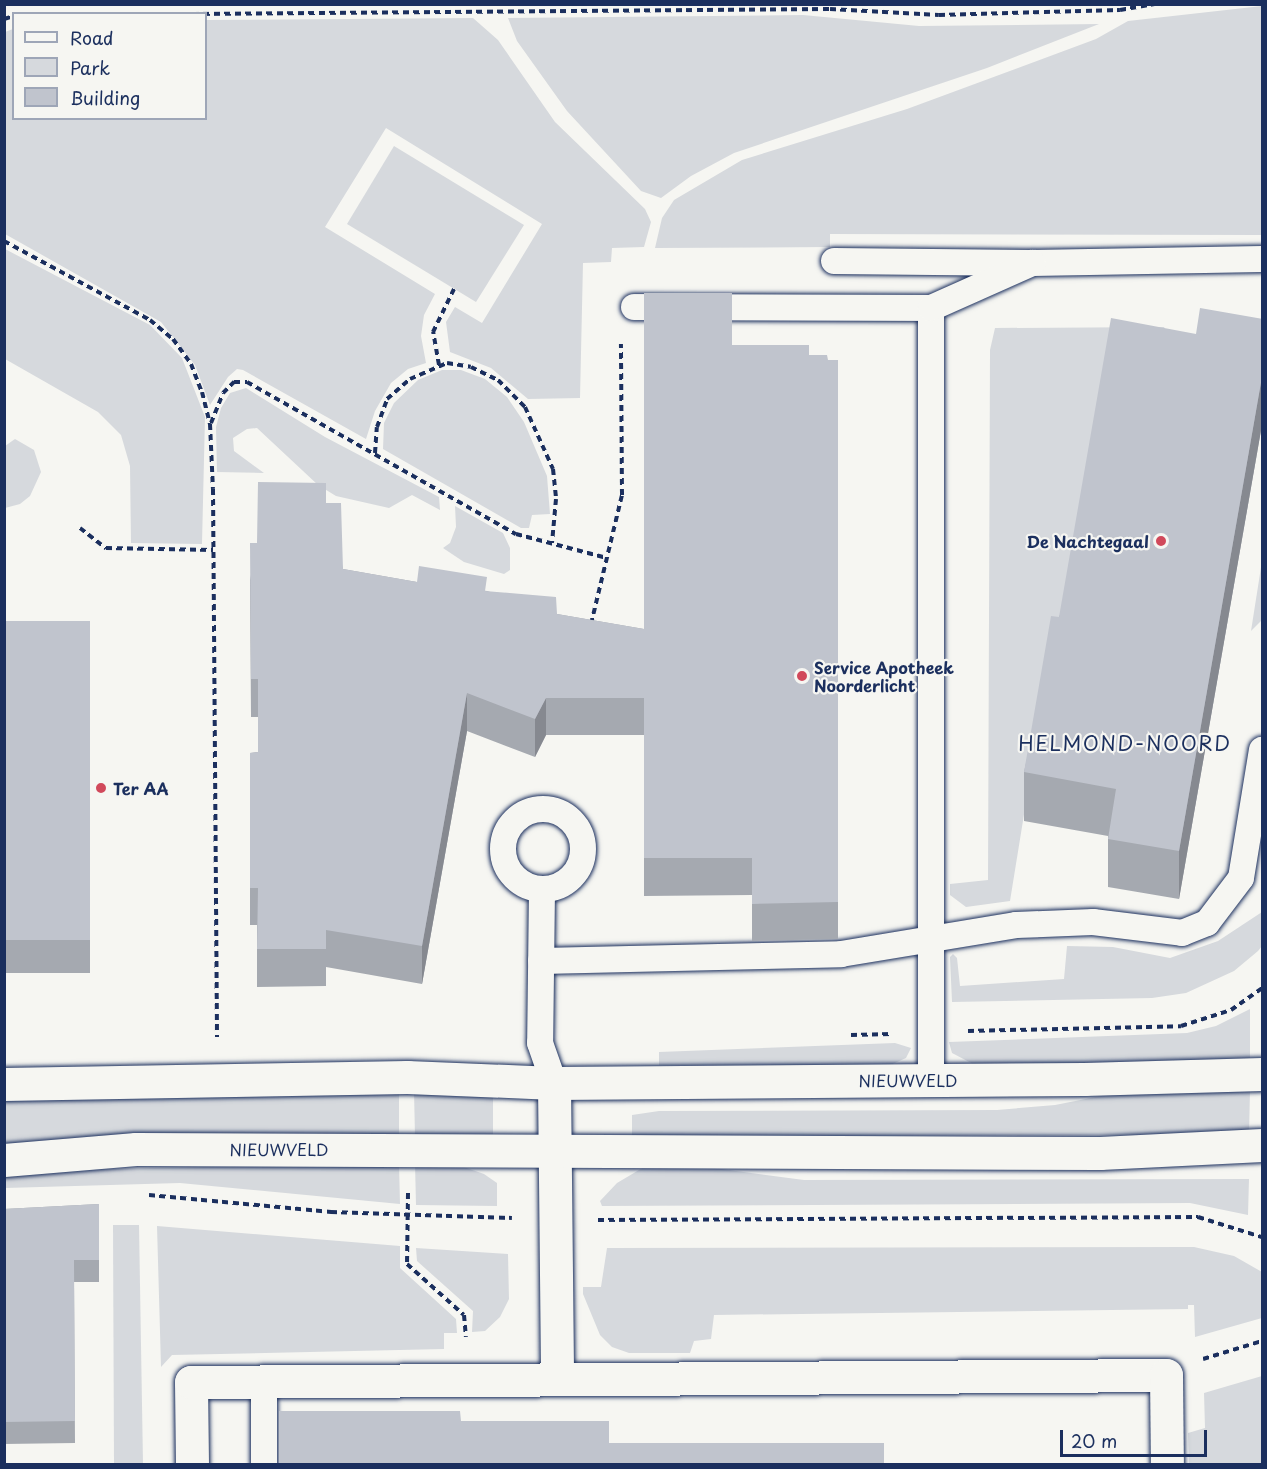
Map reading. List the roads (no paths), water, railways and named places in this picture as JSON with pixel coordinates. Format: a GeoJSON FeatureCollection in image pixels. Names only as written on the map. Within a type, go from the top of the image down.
{"type":"FeatureCollection","features":[{"type":"Feature","properties":{"kind":"street","name":"NIEUWVELD"},"geometry":{"type":"LineString","coordinates":[[4,1084],[406,1077],[554,1083],[1263,1074]]}},
{"type":"Feature","properties":{"kind":"street"},"geometry":{"type":"LineString","coordinates":[[554,1083],[557,1379]]}},
{"type":"Feature","properties":{"kind":"street","name":"NIEUWVELD"},"geometry":{"type":"LineString","coordinates":[[4,1160],[136,1149],[554,1148],[1100,1153],[1263,1145]]}},
{"type":"Feature","properties":{"kind":"street"},"geometry":{"type":"LineString","coordinates":[[192,1464],[191,1382],[1166,1375],[1167,1464]]}},
{"type":"Feature","properties":{"kind":"lane"},"geometry":{"type":"LineString","coordinates":[[834,261],[1032,263],[1263,260]]}},
{"type":"Feature","properties":{"kind":"lane"},"geometry":{"type":"LineString","coordinates":[[634,307],[931,308],[1032,263]]}},
{"type":"Feature","properties":{"kind":"lane"},"geometry":{"type":"LineString","coordinates":[[931,308],[929,940],[931,1080]]}},
{"type":"Feature","properties":{"kind":"lane"},"geometry":{"type":"LineString","coordinates":[[541,961],[841,954],[1016,925],[1093,922],[1182,933],[1207,923],[1240,878],[1263,750]]}},
{"type":"Feature","properties":{"kind":"lane"},"geometry":{"type":"LineString","coordinates":[[542,890],[540,1043],[554,1083]]}},
{"type":"Feature","properties":{"kind":"lane"},"geometry":{"type":"LineString","coordinates":[[264,1380],[264,1464]]}},
{"type":"Feature","properties":{"kind":"place","name":"De Nachtegaal"},"geometry":{"type":"Point","coordinates":[1161,541]}},
{"type":"Feature","properties":{"kind":"place","name":"Service Apotheek Noorderlicht"},"geometry":{"type":"Point","coordinates":[802,676]}},
{"type":"Feature","properties":{"kind":"place","name":"Ter AA"},"geometry":{"type":"Point","coordinates":[101,788]}},
{"type":"Feature","properties":{"kind":"district","name":"HELMOND-NOORD"},"geometry":{"type":"Point","coordinates":[1125,743]}}]}
